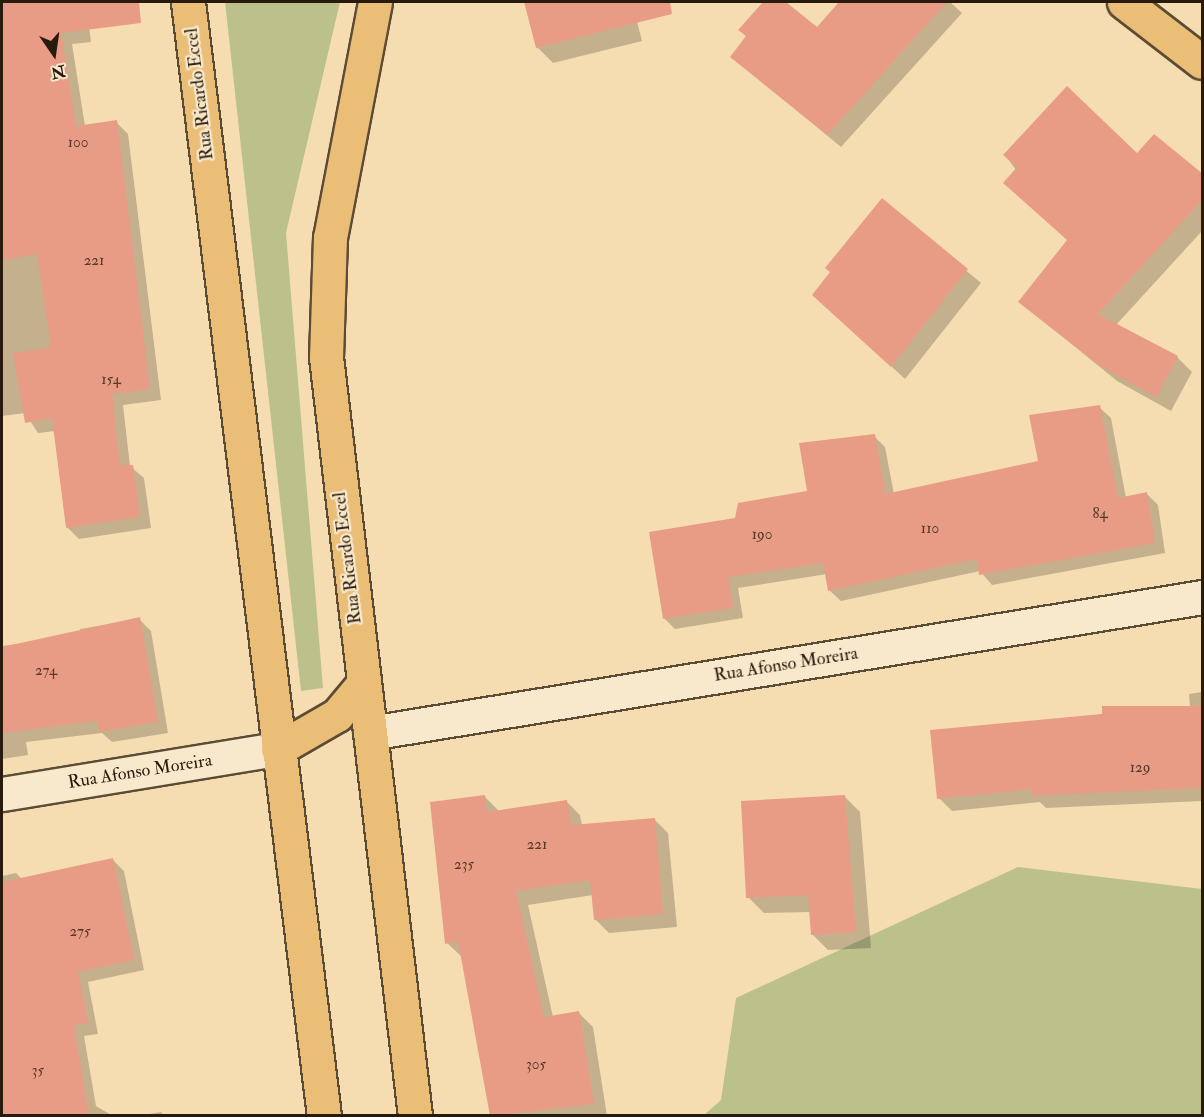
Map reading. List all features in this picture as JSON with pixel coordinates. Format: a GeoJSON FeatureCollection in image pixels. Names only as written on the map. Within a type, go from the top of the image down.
{"type":"FeatureCollection","features":[{"type":"Feature","properties":{"kind":"main road","name":"Rua Ricardo Eccel"},"geometry":{"type":"LineString","coordinates":[[188,2],[324,1116]]}},
{"type":"Feature","properties":{"kind":"main road","name":"Rua Ricardo Eccel"},"geometry":{"type":"LineString","coordinates":[[375,2],[330,237],[326,346],[363,684],[416,1116]]}},
{"type":"Feature","properties":{"kind":"main road"},"geometry":{"type":"LineString","coordinates":[[1124,2],[1203,62]]}},
{"type":"Feature","properties":{"kind":"main road"},"geometry":{"type":"LineString","coordinates":[[278,749],[337,715],[363,684]]}},
{"type":"Feature","properties":{"kind":"street","name":"Rua Afonso Moreira"},"geometry":{"type":"LineString","coordinates":[[370,733],[1203,597]]}},
{"type":"Feature","properties":{"kind":"street","name":"Rua Afonso Moreira"},"geometry":{"type":"LineString","coordinates":[[2,794],[278,749]]}},
{"type":"Feature","properties":{"kind":"green space"},"geometry":{"type":"Polygon","coordinates":[[[225,2],[340,2],[286,233],[323,688],[301,691],[225,2]]]}},
{"type":"Feature","properties":{"kind":"green space"},"geometry":{"type":"Polygon","coordinates":[[[1018,867],[1202,889],[1202,1115],[704,1115],[721,1100],[736,998],[1018,867]]]}},
{"type":"Feature","properties":{"kind":"building"},"geometry":{"type":"Polygon","coordinates":[[[2,2],[139,2],[141,23],[61,33],[76,126],[117,120],[150,389],[112,394],[120,465],[133,465],[140,517],[66,528],[52,418],[25,423],[13,353],[49,348],[50,341],[37,254],[2,260],[2,2]]]}},
{"type":"Feature","properties":{"kind":"building"},"geometry":{"type":"Polygon","coordinates":[[[524,2],[670,2],[672,14],[536,48],[524,2]]]}},
{"type":"Feature","properties":{"kind":"building"},"geometry":{"type":"Polygon","coordinates":[[[763,2],[786,2],[817,27],[839,2],[947,2],[827,135],[730,57],[746,36],[738,30],[763,2]]]}},
{"type":"Feature","properties":{"kind":"building"},"geometry":{"type":"Polygon","coordinates":[[[1067,86],[1137,153],[1154,134],[1203,174],[1203,199],[1098,314],[1178,356],[1156,397],[1100,366],[1018,302],[1067,240],[1003,183],[1017,167],[1003,155],[1067,86]]]}},
{"type":"Feature","properties":{"kind":"building"},"geometry":{"type":"Polygon","coordinates":[[[882,198],[968,269],[891,367],[812,295],[830,272],[825,268],[882,198]]]}},
{"type":"Feature","properties":{"kind":"building"},"geometry":{"type":"Polygon","coordinates":[[[1100,405],[1118,498],[1147,492],[1155,543],[979,575],[977,559],[828,591],[823,563],[728,577],[733,608],[663,619],[649,532],[735,518],[738,503],[807,491],[799,443],[875,434],[885,494],[1038,461],[1029,415],[1100,405]]]}},
{"type":"Feature","properties":{"kind":"building"},"geometry":{"type":"Polygon","coordinates":[[[140,617],[158,722],[99,732],[97,721],[2,733],[2,647],[140,617]]]}},
{"type":"Feature","properties":{"kind":"building"},"geometry":{"type":"Polygon","coordinates":[[[1102,706],[1203,706],[1203,788],[1031,796],[1031,789],[937,799],[930,730],[1102,714],[1102,706]]]}},
{"type":"Feature","properties":{"kind":"building"},"geometry":{"type":"Polygon","coordinates":[[[485,795],[487,812],[567,800],[571,825],[655,818],[663,914],[594,920],[590,880],[516,891],[544,1017],[579,1011],[594,1104],[490,1116],[458,941],[445,944],[430,802],[485,795]]]}},
{"type":"Feature","properties":{"kind":"building"},"geometry":{"type":"Polygon","coordinates":[[[845,795],[856,932],[811,935],[808,895],[746,898],[741,801],[845,795]]]}},
{"type":"Feature","properties":{"kind":"building"},"geometry":{"type":"Polygon","coordinates":[[[113,858],[134,960],[78,972],[88,1023],[74,1026],[89,1116],[2,1116],[2,882],[113,858]]]}}]}
